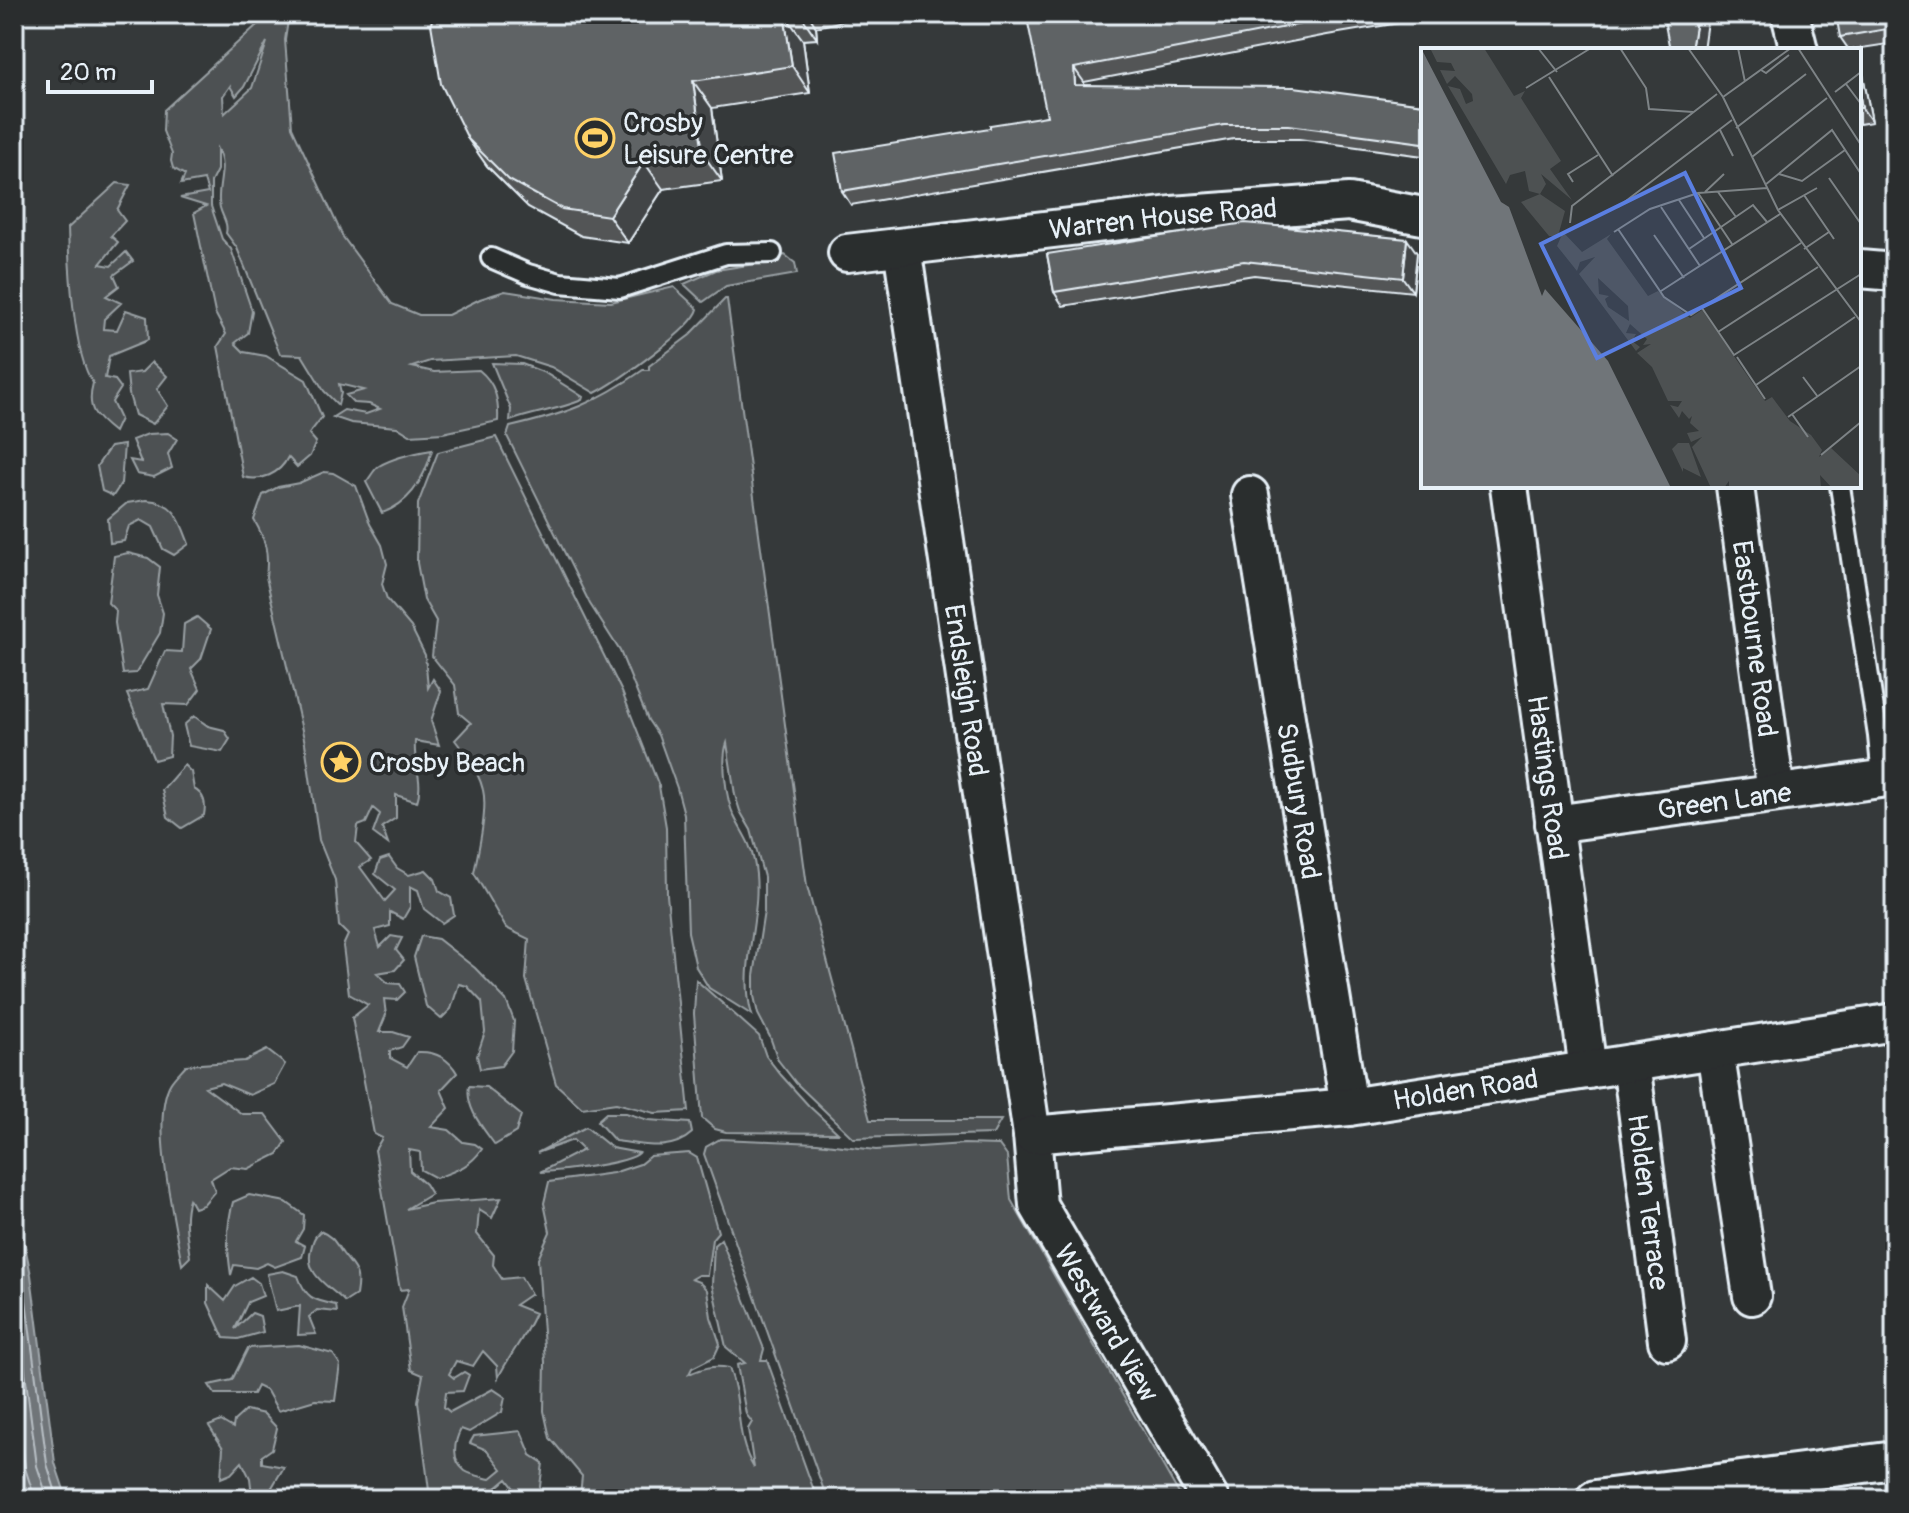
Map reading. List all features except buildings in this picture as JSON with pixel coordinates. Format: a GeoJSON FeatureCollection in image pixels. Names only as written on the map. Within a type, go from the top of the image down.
{"type":"FeatureCollection","features":[{"type":"Feature","properties":{"kind":"street"},"geometry":{"type":"LineString","coordinates":[[1790,14],[1798,48]]}},
{"type":"Feature","properties":{"kind":"street","name":"Warren House Road"},"geometry":{"type":"LineString","coordinates":[[847,253],[1172,215],[1349,202],[1421,216]]}},
{"type":"Feature","properties":{"kind":"street","name":"Endsleigh Road"},"geometry":{"type":"LineString","coordinates":[[902,247],[1032,1135]]}},
{"type":"Feature","properties":{"kind":"street"},"geometry":{"type":"LineString","coordinates":[[1861,269],[1895,272]]}},
{"type":"Feature","properties":{"kind":"street","name":"Hastings Road"},"geometry":{"type":"LineString","coordinates":[[1509,488],[1588,1070]]}},
{"type":"Feature","properties":{"kind":"street","name":"Eastbourne Road"},"geometry":{"type":"LineString","coordinates":[[1735,488],[1776,793]]}},
{"type":"Feature","properties":{"kind":"street","name":"Sudbury Road"},"geometry":{"type":"LineString","coordinates":[[1250,495],[1349,1107]]}},
{"type":"Feature","properties":{"kind":"street","name":"Green Lane"},"geometry":{"type":"LineString","coordinates":[[1554,824],[1888,778]]}},
{"type":"Feature","properties":{"kind":"street","name":"Holden Road"},"geometry":{"type":"LineString","coordinates":[[1032,1135],[1349,1107],[1895,1022]]}},
{"type":"Feature","properties":{"kind":"street"},"geometry":{"type":"LineString","coordinates":[[1715,1050],[1752,1296]]}},
{"type":"Feature","properties":{"kind":"street","name":"Holden Terrace"},"geometry":{"type":"LineString","coordinates":[[1631,1063],[1667,1341]]}},
{"type":"Feature","properties":{"kind":"street","name":"Westward View"},"geometry":{"type":"LineString","coordinates":[[1032,1135],[1038,1205],[1210,1499]]}},
{"type":"Feature","properties":{"kind":"street"},"geometry":{"type":"LineString","coordinates":[[1595,1499],[1895,1460]]}},
{"type":"Feature","properties":{"kind":"lane"},"geometry":{"type":"LineString","coordinates":[[491,258],[528,274],[560,283],[620,288],[726,254],[772,253]]}},
{"type":"Feature","properties":{"kind":"lane"},"geometry":{"type":"LineString","coordinates":[[1840,488],[1878,736],[1888,778]]}},
{"type":"Feature","properties":{"kind":"shaded area"},"geometry":{"type":"Polygon","coordinates":[[[269,14],[289,14],[285,40],[292,127],[343,237],[392,304],[419,315],[448,315],[505,291],[556,299],[611,302],[674,287],[698,309],[669,341],[595,393],[551,367],[516,356],[430,361],[412,367],[434,372],[479,370],[495,392],[498,421],[443,433],[410,435],[397,427],[351,423],[333,417],[344,410],[366,414],[380,409],[354,403],[346,395],[364,390],[339,384],[341,393],[338,405],[324,391],[302,355],[280,354],[237,248],[226,233],[219,206],[222,168],[217,149],[217,170],[211,182],[211,206],[222,239],[231,249],[252,311],[248,333],[235,343],[244,352],[266,356],[306,380],[322,417],[309,434],[316,442],[310,456],[297,467],[288,457],[280,468],[269,475],[243,477],[218,346],[226,334],[215,313],[194,213],[206,206],[180,198],[208,193],[204,180],[181,184],[185,175],[173,168],[172,154],[163,131],[164,110],[269,14]],[[267,42],[244,87],[236,96],[230,86],[223,96],[224,114],[252,88],[267,42]]]}},
{"type":"Feature","properties":{"kind":"shaded area"},"geometry":{"type":"Polygon","coordinates":[[[117,183],[130,185],[117,210],[125,221],[111,236],[118,242],[100,264],[111,266],[126,252],[133,261],[114,275],[119,286],[106,296],[121,303],[104,319],[103,329],[117,330],[126,310],[147,317],[148,340],[109,356],[105,378],[115,380],[121,388],[112,402],[120,419],[114,432],[97,417],[92,406],[93,383],[81,352],[73,308],[68,228],[117,183]]]}},
{"type":"Feature","properties":{"kind":"shaded area"},"geometry":{"type":"Polygon","coordinates":[[[785,255],[795,263],[797,274],[726,286],[703,302],[684,284],[716,270],[781,260],[781,256],[785,255]]]}},
{"type":"Feature","properties":{"kind":"shaded area"},"geometry":{"type":"Polygon","coordinates":[[[725,299],[807,886],[870,1120],[1001,1120],[993,1134],[853,1138],[796,1083],[778,1060],[758,1014],[754,996],[764,911],[764,877],[751,830],[735,795],[727,743],[724,769],[729,800],[750,848],[756,880],[748,977],[752,1015],[709,988],[696,967],[688,932],[684,814],[658,735],[648,720],[620,651],[590,604],[507,436],[510,427],[580,406],[643,370],[649,370],[649,366],[690,335],[725,299]]]}},
{"type":"Feature","properties":{"kind":"shaded area"},"geometry":{"type":"Polygon","coordinates":[[[152,362],[167,376],[157,389],[168,406],[153,424],[135,415],[127,374],[142,372],[152,362]]]}},
{"type":"Feature","properties":{"kind":"shaded area"},"geometry":{"type":"Polygon","coordinates":[[[492,363],[522,364],[545,373],[583,397],[582,400],[510,421],[511,409],[492,363]]]}},
{"type":"Feature","properties":{"kind":"shaded area"},"geometry":{"type":"Polygon","coordinates":[[[168,433],[177,439],[168,454],[172,468],[154,477],[137,474],[130,460],[141,462],[132,440],[148,434],[168,433]]]}},
{"type":"Feature","properties":{"kind":"shaded area"},"geometry":{"type":"Polygon","coordinates":[[[496,437],[622,692],[659,786],[666,827],[667,895],[689,1111],[655,1113],[616,1103],[582,1108],[556,1084],[526,979],[529,939],[506,928],[474,873],[483,820],[483,790],[468,757],[455,740],[471,723],[459,713],[455,685],[432,656],[436,621],[424,600],[417,563],[418,504],[438,452],[496,437]]]}},
{"type":"Feature","properties":{"kind":"shaded area"},"geometry":{"type":"Polygon","coordinates":[[[124,445],[121,484],[113,496],[102,491],[97,466],[110,447],[124,445]]]}},
{"type":"Feature","properties":{"kind":"shaded area"},"geometry":{"type":"Polygon","coordinates":[[[432,450],[425,470],[409,496],[382,513],[366,482],[375,469],[398,458],[432,450]]]}},
{"type":"Feature","properties":{"kind":"shaded area"},"geometry":{"type":"Polygon","coordinates":[[[324,472],[333,473],[356,486],[370,524],[382,545],[387,564],[382,584],[387,599],[411,627],[425,655],[428,688],[433,679],[441,691],[431,721],[439,745],[415,741],[419,787],[417,802],[396,795],[396,818],[382,827],[388,844],[373,833],[380,814],[373,808],[366,823],[358,826],[356,843],[371,860],[360,867],[385,901],[395,890],[375,874],[380,860],[389,857],[397,868],[409,875],[426,870],[435,879],[439,891],[451,898],[454,915],[442,923],[424,909],[418,890],[410,886],[410,907],[403,919],[390,912],[390,926],[375,930],[380,947],[391,936],[402,938],[396,950],[404,960],[395,970],[377,973],[388,983],[400,984],[405,992],[397,1000],[384,999],[386,1015],[379,1032],[409,1037],[402,1047],[390,1051],[390,1058],[407,1067],[417,1052],[424,1052],[440,1056],[449,1063],[457,1073],[441,1090],[449,1108],[431,1127],[449,1130],[463,1142],[482,1149],[467,1164],[436,1178],[421,1170],[420,1152],[409,1150],[410,1171],[431,1194],[406,1209],[433,1203],[501,1198],[492,1218],[479,1210],[477,1234],[494,1255],[493,1265],[502,1279],[521,1277],[531,1294],[515,1305],[535,1313],[498,1378],[497,1366],[483,1351],[473,1366],[456,1361],[449,1374],[454,1378],[464,1372],[469,1375],[463,1391],[446,1392],[444,1407],[450,1412],[493,1389],[505,1397],[502,1412],[469,1432],[461,1429],[455,1445],[457,1462],[465,1471],[490,1479],[502,1469],[487,1450],[470,1443],[474,1436],[521,1431],[531,1455],[543,1463],[539,1494],[535,1499],[522,1499],[507,1479],[495,1489],[503,1499],[430,1499],[418,1401],[423,1375],[411,1370],[402,1307],[409,1289],[400,1290],[375,1150],[382,1138],[374,1134],[352,1018],[368,1005],[349,994],[343,946],[348,935],[339,926],[335,880],[319,840],[305,743],[266,577],[266,547],[254,520],[263,495],[324,472]]]}},
{"type":"Feature","properties":{"kind":"shaded area"},"geometry":{"type":"Polygon","coordinates":[[[146,500],[164,504],[179,520],[189,544],[174,555],[163,549],[153,527],[141,520],[129,526],[124,541],[110,543],[108,519],[127,503],[146,500]]]}},
{"type":"Feature","properties":{"kind":"shaded area"},"geometry":{"type":"Polygon","coordinates":[[[128,553],[148,558],[160,567],[157,595],[163,613],[160,633],[136,673],[123,674],[116,611],[108,603],[114,556],[128,553]]]}},
{"type":"Feature","properties":{"kind":"shaded area"},"geometry":{"type":"Polygon","coordinates":[[[197,617],[211,629],[201,659],[191,669],[200,689],[188,705],[163,704],[170,736],[169,756],[154,760],[127,694],[148,689],[165,651],[182,652],[184,624],[197,617]]]}},
{"type":"Feature","properties":{"kind":"shaded area"},"geometry":{"type":"Polygon","coordinates":[[[194,716],[208,726],[224,730],[230,739],[222,752],[189,746],[184,725],[194,716]]]}},
{"type":"Feature","properties":{"kind":"shaded area"},"geometry":{"type":"Polygon","coordinates":[[[184,765],[191,772],[194,789],[203,797],[205,807],[204,815],[182,828],[168,817],[162,790],[184,765]]]}},
{"type":"Feature","properties":{"kind":"shaded area"},"geometry":{"type":"Polygon","coordinates":[[[421,936],[438,939],[475,968],[506,1000],[514,1021],[512,1051],[501,1066],[480,1069],[477,1056],[485,1032],[482,1002],[467,986],[459,984],[451,1009],[441,1019],[426,1006],[414,957],[421,936]]]}},
{"type":"Feature","properties":{"kind":"shaded area"},"geometry":{"type":"Polygon","coordinates":[[[696,980],[759,1036],[766,1056],[781,1075],[838,1133],[726,1132],[715,1129],[702,1118],[694,1014],[696,980]]]}},
{"type":"Feature","properties":{"kind":"shaded area"},"geometry":{"type":"Polygon","coordinates":[[[267,1050],[285,1064],[274,1084],[250,1095],[221,1083],[205,1087],[242,1114],[265,1114],[286,1142],[278,1154],[248,1169],[230,1167],[211,1179],[215,1191],[203,1205],[194,1208],[189,1199],[186,1220],[190,1257],[182,1265],[163,1146],[164,1101],[170,1084],[186,1065],[245,1061],[267,1050]]]}},
{"type":"Feature","properties":{"kind":"shaded area"},"geometry":{"type":"Polygon","coordinates":[[[469,1086],[486,1087],[521,1115],[516,1132],[495,1145],[472,1110],[469,1086]]]}},
{"type":"Feature","properties":{"kind":"shaded area"},"geometry":{"type":"Polygon","coordinates":[[[606,1113],[690,1123],[692,1133],[665,1145],[615,1141],[597,1121],[606,1113]]]}},
{"type":"Feature","properties":{"kind":"shaded area"},"geometry":{"type":"Polygon","coordinates":[[[586,1127],[612,1148],[639,1153],[608,1164],[540,1172],[583,1150],[573,1140],[537,1153],[586,1127]]]}},
{"type":"Feature","properties":{"kind":"shaded area"},"geometry":{"type":"Polygon","coordinates":[[[720,1139],[817,1143],[876,1150],[964,1144],[999,1145],[1007,1156],[1011,1200],[1182,1499],[827,1499],[704,1154],[706,1147],[720,1139]]]}},
{"type":"Feature","properties":{"kind":"shaded area"},"geometry":{"type":"Polygon","coordinates":[[[689,1153],[697,1158],[718,1232],[712,1239],[707,1275],[691,1279],[707,1290],[711,1317],[720,1344],[714,1357],[692,1368],[689,1374],[708,1368],[729,1368],[744,1444],[754,1468],[748,1429],[752,1422],[746,1414],[737,1365],[745,1363],[726,1347],[712,1285],[714,1245],[721,1239],[764,1349],[761,1360],[767,1360],[817,1499],[577,1499],[582,1476],[550,1438],[544,1411],[545,1362],[538,1259],[550,1232],[544,1203],[549,1182],[613,1173],[640,1164],[650,1156],[689,1153]]]}},
{"type":"Feature","properties":{"kind":"shaded area"},"geometry":{"type":"Polygon","coordinates":[[[249,1195],[286,1202],[304,1215],[303,1229],[296,1241],[305,1246],[302,1257],[275,1267],[267,1263],[256,1268],[234,1265],[231,1275],[228,1238],[233,1202],[249,1195]]]}},
{"type":"Feature","properties":{"kind":"shaded area"},"geometry":{"type":"Polygon","coordinates":[[[320,1231],[334,1241],[356,1272],[356,1295],[345,1302],[320,1280],[311,1266],[311,1249],[320,1231]]]}},
{"type":"Feature","properties":{"kind":"shaded area"},"geometry":{"type":"Polygon","coordinates":[[[283,1271],[298,1276],[304,1290],[312,1297],[336,1305],[337,1312],[317,1310],[309,1317],[316,1334],[298,1335],[300,1306],[276,1311],[267,1274],[283,1271]]]}},
{"type":"Feature","properties":{"kind":"shaded area"},"geometry":{"type":"Polygon","coordinates":[[[251,1277],[259,1283],[263,1296],[248,1302],[235,1329],[252,1313],[260,1316],[263,1332],[238,1339],[224,1338],[208,1303],[208,1285],[225,1301],[235,1286],[251,1277]]]}},
{"type":"Feature","properties":{"kind":"shaded area"},"geometry":{"type":"Polygon","coordinates":[[[299,1345],[333,1354],[340,1364],[335,1401],[315,1400],[278,1411],[267,1391],[257,1386],[253,1394],[215,1394],[209,1385],[232,1380],[248,1348],[299,1345]]]}},
{"type":"Feature","properties":{"kind":"shaded area"},"geometry":{"type":"Polygon","coordinates":[[[246,1410],[264,1414],[277,1428],[272,1449],[262,1456],[262,1463],[284,1467],[268,1494],[252,1495],[250,1478],[242,1462],[231,1474],[221,1478],[223,1448],[209,1426],[221,1421],[233,1428],[234,1421],[246,1410]]]}},
{"type":"Feature","properties":{"kind":"water"},"geometry":{"type":"Polygon","coordinates":[[[14,1193],[31,1275],[55,1463],[67,1499],[14,1499],[14,1193]]]}},
{"type":"Feature","properties":{"kind":"place","name":"Crosby Leisure Centre"},"geometry":{"type":"Point","coordinates":[595,138]}},
{"type":"Feature","properties":{"kind":"place","name":"Crosby Beach"},"geometry":{"type":"Point","coordinates":[341,762]}}]}
